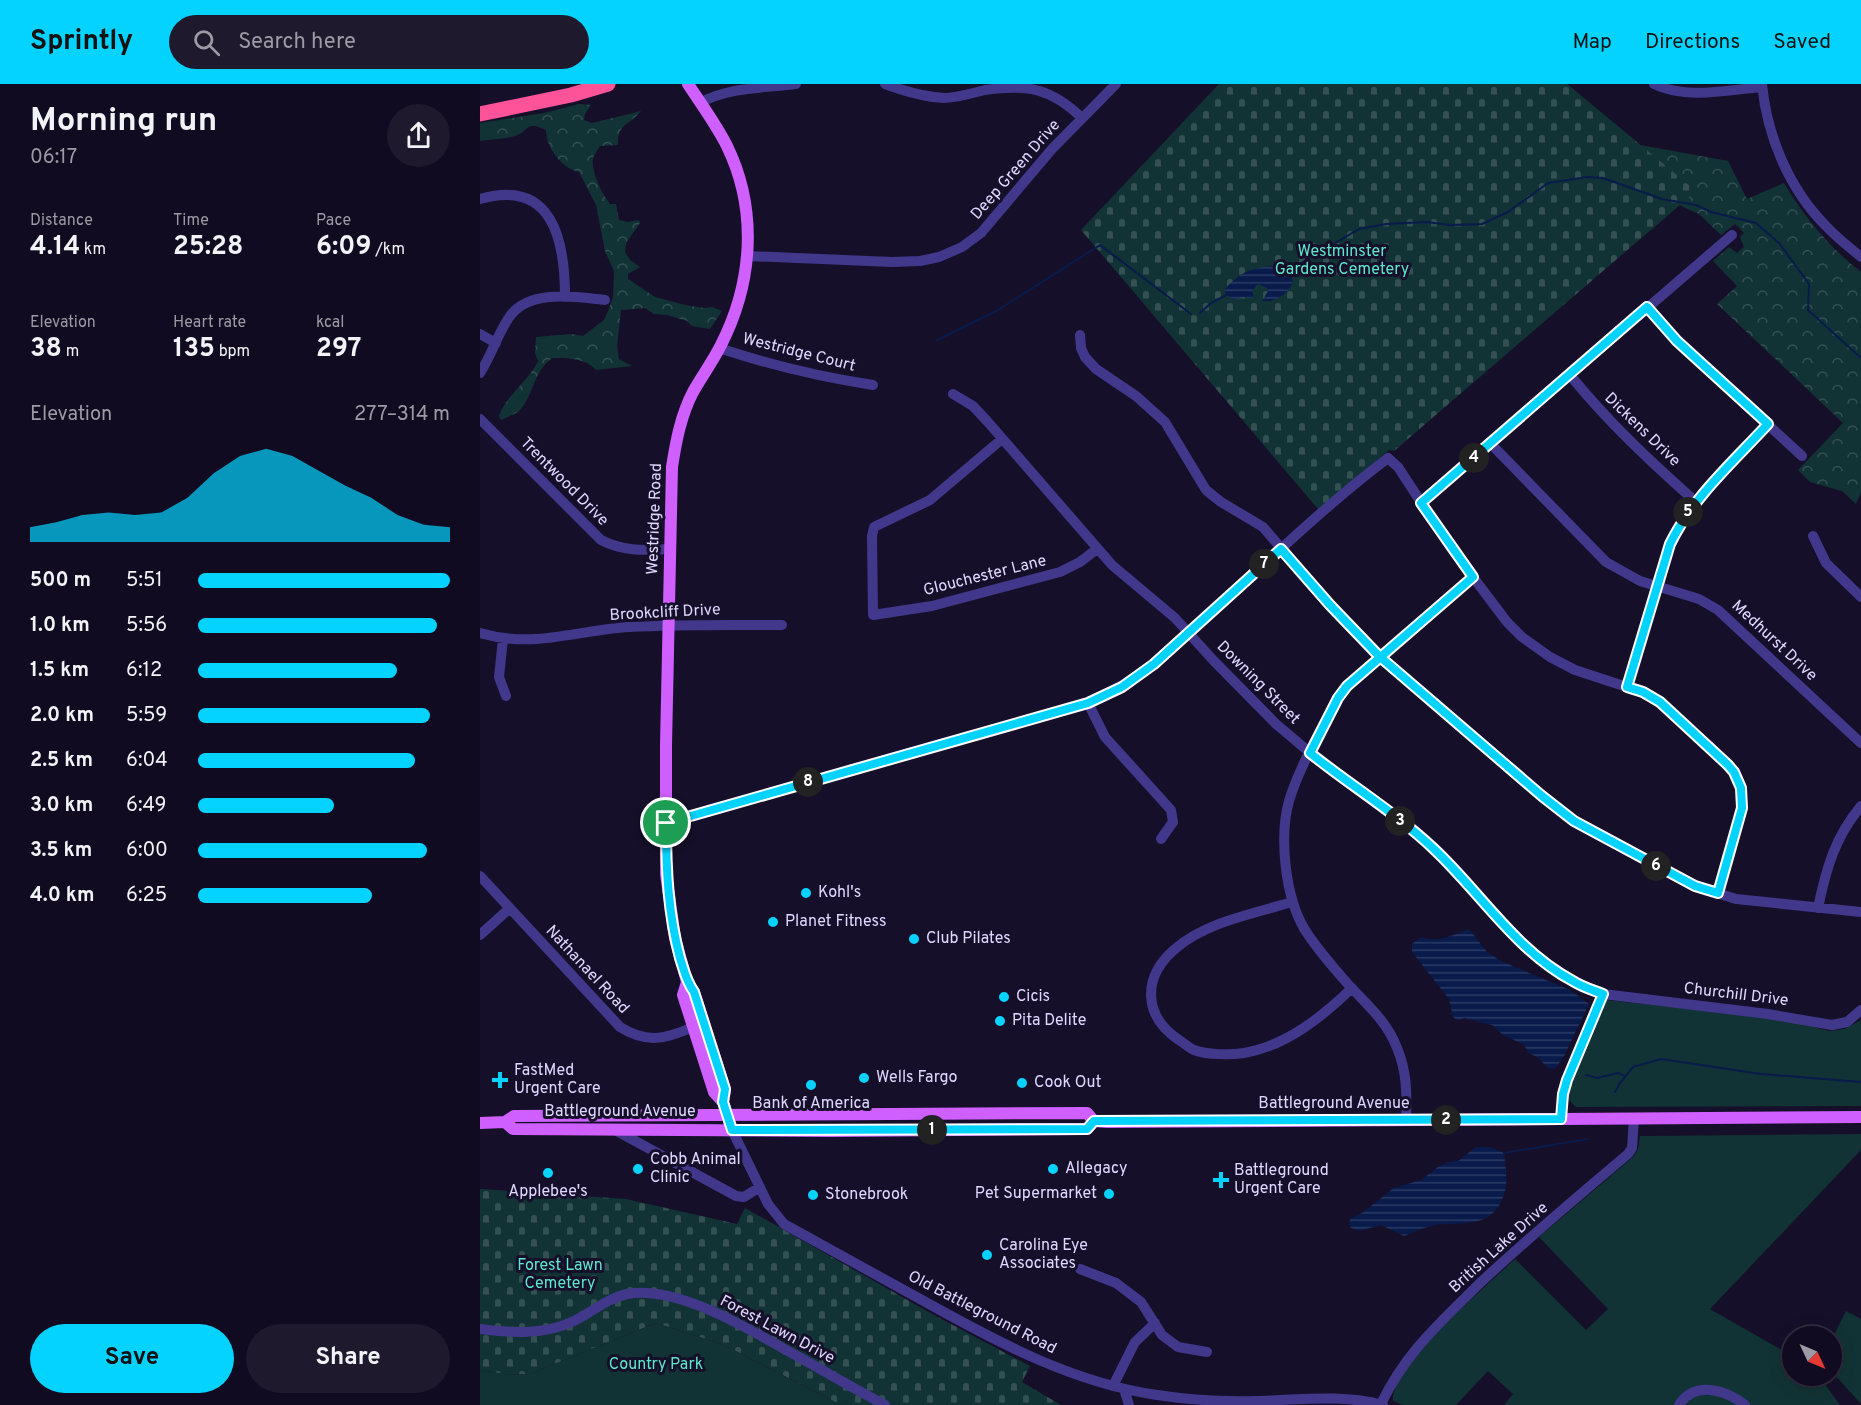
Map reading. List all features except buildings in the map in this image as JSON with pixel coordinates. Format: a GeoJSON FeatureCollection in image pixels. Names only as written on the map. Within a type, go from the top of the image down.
{"type":"FeatureCollection","features":[{"type":"Feature","properties":{"kind":"highway"},"geometry":{"type":"LineString","coordinates":[[480,114],[571,95],[608,84]]}},
{"type":"Feature","properties":{"kind":"main road","name":"Westridge Road"},"geometry":{"type":"LineString","coordinates":[[688,84],[726,146],[743,190],[748,229],[743,288],[737,308],[719,348],[693,393],[679,427],[672,467],[666,874],[675,938],[687,982],[694,992],[725,1089],[723,1102]]}},
{"type":"Feature","properties":{"kind":"main road","name":"Westridge Road"},"geometry":{"type":"LineString","coordinates":[[687,982],[683,995],[714,1092],[723,1102],[732,1130]]}},
{"type":"Feature","properties":{"kind":"main road"},"geometry":{"type":"LineString","coordinates":[[935,1130],[944,1123],[966,1121],[970,1113]]}},
{"type":"Feature","properties":{"kind":"main road","name":"Battleground Avenue"},"geometry":{"type":"LineString","coordinates":[[480,1123],[505,1122],[514,1116],[654,1114],[728,1116],[1087,1113],[1094,1121]]}},
{"type":"Feature","properties":{"kind":"main road","name":"Battleground Avenue"},"geometry":{"type":"LineString","coordinates":[[505,1122],[513,1129],[935,1130],[1087,1129],[1094,1121],[1861,1117]]}},
{"type":"Feature","properties":{"kind":"street"},"geometry":{"type":"LineString","coordinates":[[700,103],[711,97],[730,93],[796,84]]}},
{"type":"Feature","properties":{"kind":"street"},"geometry":{"type":"LineString","coordinates":[[885,84],[905,91],[946,98],[997,87],[1017,86],[1047,91],[1066,102],[1082,118]]}},
{"type":"Feature","properties":{"kind":"street","name":"Deep Green Drive"},"geometry":{"type":"LineString","coordinates":[[747,256],[892,262],[920,261],[939,257],[962,247],[981,233],[1052,149],[1116,84]]}},
{"type":"Feature","properties":{"kind":"street"},"geometry":{"type":"LineString","coordinates":[[1654,84],[1668,90],[1688,93],[1762,86],[1771,129],[1791,179],[1827,227],[1861,257]]}},
{"type":"Feature","properties":{"kind":"street"},"geometry":{"type":"LineString","coordinates":[[480,199],[512,195],[530,201],[547,214],[562,247],[565,297]]}},
{"type":"Feature","properties":{"kind":"street"},"geometry":{"type":"LineString","coordinates":[[1421,503],[1732,235]]}},
{"type":"Feature","properties":{"kind":"street"},"geometry":{"type":"LineString","coordinates":[[480,374],[507,321],[519,306],[543,298],[605,300]]}},
{"type":"Feature","properties":{"kind":"street"},"geometry":{"type":"LineString","coordinates":[[1647,307],[1677,341],[1802,456]]}},
{"type":"Feature","properties":{"kind":"street"},"geometry":{"type":"LineString","coordinates":[[480,334],[496,342]]}},
{"type":"Feature","properties":{"kind":"street"},"geometry":{"type":"LineString","coordinates":[[1080,335],[1081,348],[1085,357],[1096,369],[1136,396],[1165,422],[1206,489],[1221,502],[1263,527],[1272,535],[1281,549],[1330,605],[1379,656],[1574,821],[1695,886],[1736,899],[1861,912]]}},
{"type":"Feature","properties":{"kind":"street","name":"Westridge Court"},"geometry":{"type":"LineString","coordinates":[[719,348],[829,379],[873,385]]}},
{"type":"Feature","properties":{"kind":"street","name":"Dickens Drive"},"geometry":{"type":"LineString","coordinates":[[1570,375],[1612,424],[1696,502]]}},
{"type":"Feature","properties":{"kind":"street","name":"Downing Street"},"geometry":{"type":"LineString","coordinates":[[953,394],[973,406],[1097,549],[1123,576],[1164,607],[1276,724],[1434,849],[1536,956],[1573,981],[1603,994]]}},
{"type":"Feature","properties":{"kind":"street","name":"Trentwood Drive"},"geometry":{"type":"LineString","coordinates":[[480,419],[601,540],[620,548],[635,550],[672,549]]}},
{"type":"Feature","properties":{"kind":"street"},"geometry":{"type":"LineString","coordinates":[[1627,687],[1670,544],[1679,525],[1696,502],[1768,424]]}},
{"type":"Feature","properties":{"kind":"street","name":"Glouchester Lane"},"geometry":{"type":"LineString","coordinates":[[1002,439],[930,500],[874,527],[872,536],[873,615],[932,606],[1060,573],[1097,549]]}},
{"type":"Feature","properties":{"kind":"street","name":"Medhurst Drive"},"geometry":{"type":"LineString","coordinates":[[1491,444],[1606,562],[1629,576],[1699,599],[1718,610],[1861,743]]}},
{"type":"Feature","properties":{"kind":"street"},"geometry":{"type":"LineString","coordinates":[[666,823],[1088,703],[1132,681],[1388,458],[1398,467],[1473,577],[1513,629],[1539,651],[1575,670],[1654,698],[1728,765],[1738,779],[1742,808],[1718,893]]}},
{"type":"Feature","properties":{"kind":"street"},"geometry":{"type":"LineString","coordinates":[[1813,536],[1826,563],[1861,597]]}},
{"type":"Feature","properties":{"kind":"street"},"geometry":{"type":"LineString","coordinates":[[1406,1120],[1405,1077],[1397,1047],[1385,1024],[1318,950],[1303,927],[1292,902],[1286,863],[1285,821],[1289,801],[1310,753],[1338,698],[1347,686],[1473,577]]}},
{"type":"Feature","properties":{"kind":"street","name":"Brookcliff Drive"},"geometry":{"type":"LineString","coordinates":[[480,633],[503,639],[526,641],[554,639],[628,627],[782,625]]}},
{"type":"Feature","properties":{"kind":"street"},"geometry":{"type":"LineString","coordinates":[[503,639],[499,677],[506,696]]}},
{"type":"Feature","properties":{"kind":"street"},"geometry":{"type":"LineString","coordinates":[[1088,703],[1105,737],[1171,810],[1173,822],[1161,839]]}},
{"type":"Feature","properties":{"kind":"street"},"geometry":{"type":"LineString","coordinates":[[1818,908],[1833,849],[1848,821],[1861,806]]}},
{"type":"Feature","properties":{"kind":"street","name":"Nathanael Road"},"geometry":{"type":"LineString","coordinates":[[480,876],[620,1027],[634,1036],[652,1040],[693,1027]]}},
{"type":"Feature","properties":{"kind":"street"},"geometry":{"type":"LineString","coordinates":[[1292,902],[1215,926],[1175,949],[1161,962],[1153,979],[1150,1002],[1158,1021],[1171,1035],[1194,1050],[1218,1054],[1243,1053],[1268,1046],[1290,1036],[1316,1020],[1352,988]]}},
{"type":"Feature","properties":{"kind":"street"},"geometry":{"type":"LineString","coordinates":[[480,935],[510,908]]}},
{"type":"Feature","properties":{"kind":"street"},"geometry":{"type":"LineString","coordinates":[[1561,1119],[1563,1094],[1567,1080],[1603,994]]}},
{"type":"Feature","properties":{"kind":"street","name":"Churchill Drive"},"geometry":{"type":"LineString","coordinates":[[1603,994],[1768,1014],[1832,1025],[1847,1022],[1861,1010]]}},
{"type":"Feature","properties":{"kind":"street","name":"British Lake Drive"},"geometry":{"type":"LineString","coordinates":[[1382,1405],[1400,1368],[1426,1336],[1518,1248],[1628,1154],[1632,1148],[1634,1118]]}},
{"type":"Feature","properties":{"kind":"street"},"geometry":{"type":"LineString","coordinates":[[648,1128],[648,1142],[651,1149]]}},
{"type":"Feature","properties":{"kind":"street"},"geometry":{"type":"LineString","coordinates":[[614,1129],[738,1197],[748,1195],[760,1187]]}},
{"type":"Feature","properties":{"kind":"street","name":"Westridge Road"},"geometry":{"type":"LineString","coordinates":[[732,1130],[760,1187]]}},
{"type":"Feature","properties":{"kind":"street","name":"Old Battleground Road"},"geometry":{"type":"LineString","coordinates":[[760,1187],[779,1219],[828,1248],[1028,1356],[1087,1379],[1157,1395],[1206,1400],[1327,1399],[1382,1405]]}},
{"type":"Feature","properties":{"kind":"street"},"geometry":{"type":"LineString","coordinates":[[1080,1269],[1116,1283],[1141,1302],[1162,1335],[1178,1347],[1207,1352]]}},
{"type":"Feature","properties":{"kind":"street","name":"Forest Lawn Drive"},"geometry":{"type":"LineString","coordinates":[[480,1329],[531,1332],[557,1328],[574,1321],[611,1299],[644,1292],[662,1294],[704,1308],[740,1324],[885,1405]]}},
{"type":"Feature","properties":{"kind":"street"},"geometry":{"type":"LineString","coordinates":[[1129,1405],[1118,1387],[1135,1342],[1155,1323]]}},
{"type":"Feature","properties":{"kind":"street"},"geometry":{"type":"LineString","coordinates":[[1679,1405],[1684,1397],[1691,1393],[1713,1390],[1724,1392],[1745,1405]]}},
{"type":"Feature","properties":{"kind":"green space","name":"Westminster Gardens Cemetery"},"geometry":{"type":"Polygon","coordinates":[[[1219,84],[1567,84],[1696,191],[1394,451],[1389,450],[1318,509],[1081,230],[1219,84]]]}},
{"type":"Feature","properties":{"kind":"green space"},"geometry":{"type":"Polygon","coordinates":[[[1567,84],[1640,145],[1728,161],[1747,199],[1784,183],[1818,231],[1861,272],[1861,492],[1856,504],[1842,491],[1810,482],[1798,470],[1843,423],[1717,304],[1737,286],[1713,261],[1729,247],[1737,253],[1744,247],[1740,237],[1744,233],[1735,224],[1721,235],[1699,214],[1679,205],[1650,231],[1567,84]]]}},
{"type":"Feature","properties":{"kind":"green space"},"geometry":{"type":"Polygon","coordinates":[[[579,104],[591,105],[584,120],[592,123],[641,111],[622,128],[618,145],[600,146],[593,158],[598,182],[610,204],[616,204],[619,220],[628,222],[639,220],[640,223],[626,243],[625,252],[630,260],[640,267],[628,274],[628,279],[655,297],[685,305],[712,307],[722,311],[710,329],[692,326],[687,321],[667,315],[654,314],[645,308],[621,310],[617,347],[619,359],[632,366],[596,370],[582,361],[552,358],[541,370],[524,405],[513,415],[501,420],[499,416],[502,408],[538,361],[535,353],[536,337],[572,334],[583,336],[604,320],[613,297],[614,271],[605,251],[596,205],[579,172],[566,166],[552,150],[546,130],[530,126],[515,136],[480,141],[480,123],[544,113],[579,104]]]}},
{"type":"Feature","properties":{"kind":"green space"},"geometry":{"type":"Polygon","coordinates":[[[1606,1000],[1747,1015],[1800,1023],[1829,1031],[1844,1029],[1861,1020],[1861,1106],[1576,1107],[1569,1100],[1570,1089],[1606,1000]]]}},
{"type":"Feature","properties":{"kind":"green space"},"geometry":{"type":"Polygon","coordinates":[[[1861,1134],[1861,1150],[1710,1309],[1782,1350],[1782,1386],[1826,1386],[1840,1405],[1504,1405],[1513,1394],[1488,1371],[1456,1405],[1403,1405],[1393,1401],[1396,1386],[1423,1348],[1515,1259],[1586,1330],[1608,1309],[1539,1237],[1633,1157],[1638,1149],[1640,1136],[1861,1134]]]}},
{"type":"Feature","properties":{"kind":"green space","name":"Forest Lawn Cemetery"},"geometry":{"type":"Polygon","coordinates":[[[480,1189],[626,1199],[737,1224],[745,1208],[934,1315],[1030,1366],[1022,1382],[1061,1405],[841,1405],[724,1345],[656,1323],[530,1374],[510,1375],[480,1370],[480,1189]]]}},
{"type":"Feature","properties":{"kind":"green space"},"geometry":{"type":"Polygon","coordinates":[[[1846,1311],[1861,1319],[1861,1404],[1842,1383],[1842,1326],[1838,1326],[1846,1311]]]}},
{"type":"Feature","properties":{"kind":"green space","name":"Country Park"},"geometry":{"type":"Polygon","coordinates":[[[656,1323],[724,1345],[841,1405],[480,1405],[480,1370],[510,1375],[530,1374],[656,1323]]]}},
{"type":"Feature","properties":{"kind":"water"},"geometry":{"type":"Polygon","coordinates":[[[1281,265],[1288,270],[1293,281],[1289,289],[1277,299],[1262,301],[1268,291],[1267,288],[1258,284],[1252,291],[1254,297],[1252,298],[1243,297],[1233,300],[1225,293],[1225,289],[1231,282],[1244,273],[1281,265]]]}},
{"type":"Feature","properties":{"kind":"water"},"geometry":{"type":"Polygon","coordinates":[[[1469,929],[1487,952],[1501,961],[1570,990],[1589,1004],[1564,1056],[1555,1069],[1548,1068],[1537,1057],[1529,1053],[1523,1044],[1503,1035],[1492,1025],[1464,1018],[1459,1021],[1453,1017],[1449,999],[1412,952],[1412,944],[1421,937],[1440,939],[1469,929]]]}},
{"type":"Feature","properties":{"kind":"water"},"geometry":{"type":"Polygon","coordinates":[[[1476,1147],[1490,1147],[1504,1153],[1505,1191],[1494,1212],[1486,1218],[1468,1223],[1435,1225],[1404,1236],[1381,1225],[1359,1231],[1351,1228],[1350,1219],[1362,1213],[1394,1188],[1421,1180],[1438,1167],[1448,1162],[1458,1161],[1476,1147]]]}},
{"type":"Feature","properties":{"kind":"waterway"},"geometry":{"type":"LineString","coordinates":[[1286,272],[1359,229],[1386,224],[1427,222],[1449,225],[1482,224],[1508,212],[1548,183],[1587,177],[1603,178],[1662,199],[1696,205],[1711,212],[1756,223],[1779,243],[1809,284],[1808,310],[1861,358]]}},
{"type":"Feature","properties":{"kind":"waterway"},"geometry":{"type":"LineString","coordinates":[[937,340],[998,310],[1100,245],[1191,314]]}},
{"type":"Feature","properties":{"kind":"waterway"},"geometry":{"type":"LineString","coordinates":[[1200,313],[1211,303],[1228,294]]}},
{"type":"Feature","properties":{"kind":"waterway"},"geometry":{"type":"LineString","coordinates":[[1615,1092],[1633,1067],[1661,1059],[1761,1074],[1861,1082]]}},
{"type":"Feature","properties":{"kind":"waterway"},"geometry":{"type":"LineString","coordinates":[[1586,1075],[1597,1078],[1618,1073],[1625,1076]]}},
{"type":"Feature","properties":{"kind":"waterway"},"geometry":{"type":"LineString","coordinates":[[1504,1153],[1588,1139]]}},
{"type":"Feature","properties":{"kind":"place","name":"Kohl's"},"geometry":{"type":"Point","coordinates":[806,893]}},
{"type":"Feature","properties":{"kind":"place","name":"Planet Fitness"},"geometry":{"type":"Point","coordinates":[773,922]}},
{"type":"Feature","properties":{"kind":"place","name":"Club Pilates"},"geometry":{"type":"Point","coordinates":[914,939]}},
{"type":"Feature","properties":{"kind":"place","name":"Cicis"},"geometry":{"type":"Point","coordinates":[1004,997]}},
{"type":"Feature","properties":{"kind":"place","name":"Pita Delite"},"geometry":{"type":"Point","coordinates":[1000,1021]}},
{"type":"Feature","properties":{"kind":"place","name":"Wells Fargo"},"geometry":{"type":"Point","coordinates":[864,1078]}},
{"type":"Feature","properties":{"kind":"place","name":"FastMed Urgent Care"},"geometry":{"type":"Point","coordinates":[500,1080]}},
{"type":"Feature","properties":{"kind":"place","name":"Cook Out"},"geometry":{"type":"Point","coordinates":[1022,1083]}},
{"type":"Feature","properties":{"kind":"place","name":"Bank of America"},"geometry":{"type":"Point","coordinates":[811,1085]}},
{"type":"Feature","properties":{"kind":"place","name":"Cobb Animal Clinic"},"geometry":{"type":"Point","coordinates":[638,1169]}},
{"type":"Feature","properties":{"kind":"place","name":"Allegacy"},"geometry":{"type":"Point","coordinates":[1053,1169]}},
{"type":"Feature","properties":{"kind":"place","name":"Applebee's"},"geometry":{"type":"Point","coordinates":[548,1173]}},
{"type":"Feature","properties":{"kind":"place","name":"Battleground Urgent Care"},"geometry":{"type":"Point","coordinates":[1221,1180]}},
{"type":"Feature","properties":{"kind":"place","name":"Pet Supermarket"},"geometry":{"type":"Point","coordinates":[1109,1194]}},
{"type":"Feature","properties":{"kind":"place","name":"Stonebrook"},"geometry":{"type":"Point","coordinates":[813,1195]}},
{"type":"Feature","properties":{"kind":"place","name":"Carolina Eye Associates"},"geometry":{"type":"Point","coordinates":[987,1255]}},
{"type":"Feature","properties":{"kind":"route"},"geometry":{"type":"LineString","coordinates":[[666,823],[666,874],[675,938],[687,982],[694,992],[725,1089],[723,1102],[732,1130],[1087,1129],[1094,1121],[1561,1119],[1563,1094],[1567,1080],[1603,994],[1573,981],[1536,956],[1434,849],[1310,753],[1338,698],[1347,686],[1379,656],[1473,577],[1421,503],[1647,307],[1677,341],[1768,424],[1696,502],[1679,525],[1670,544],[1627,687],[1643,692],[1668,709],[1728,765],[1738,779],[1742,808],[1718,893],[1695,886],[1652,864],[1574,821],[1542,796],[1379,656],[1281,549],[1154,664],[1114,692],[1088,703],[666,823]]}}]}
